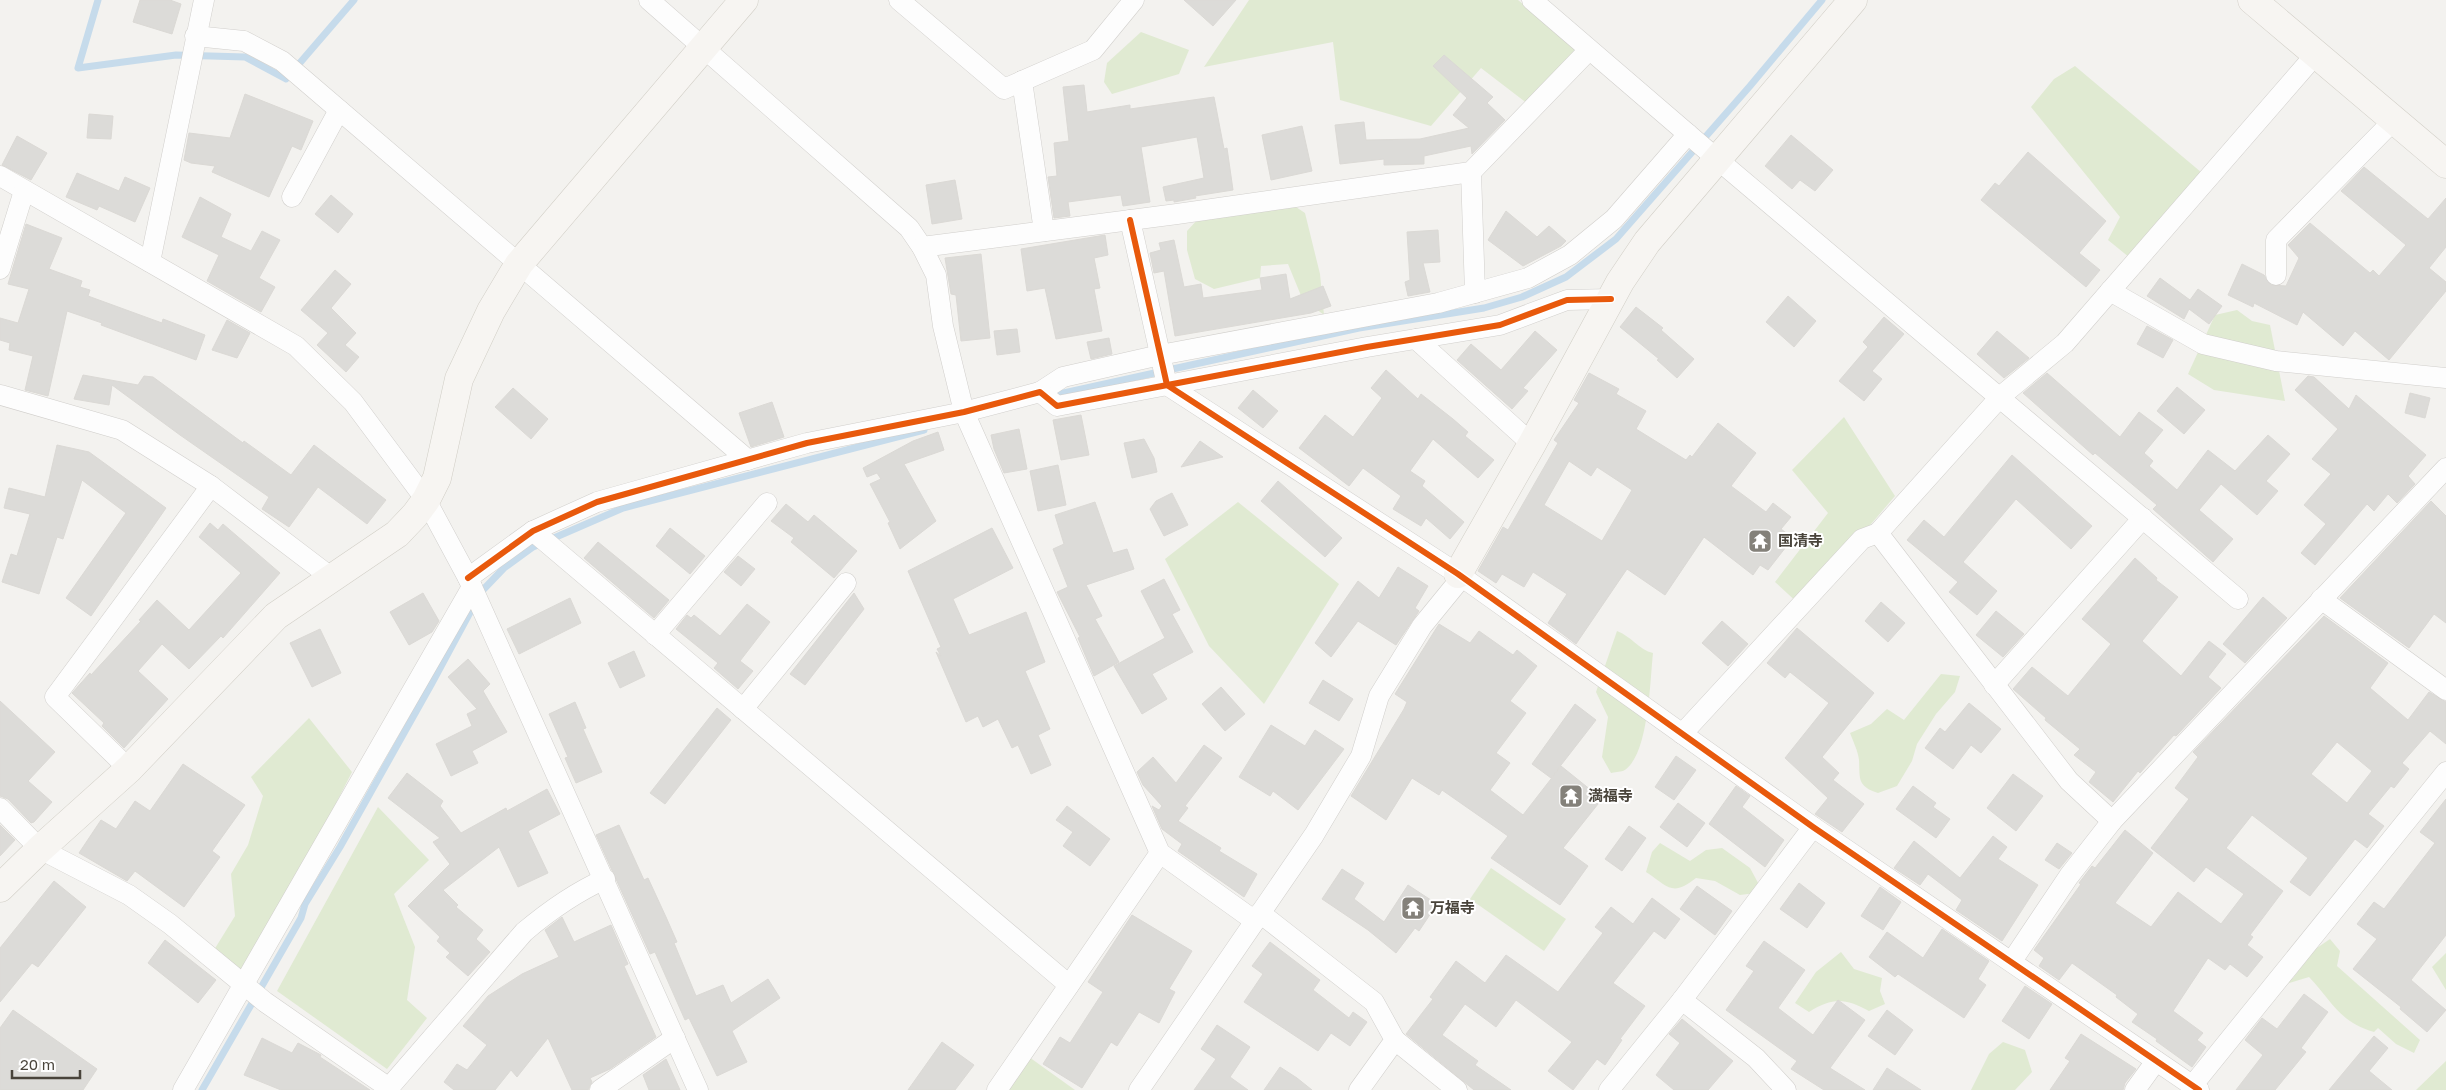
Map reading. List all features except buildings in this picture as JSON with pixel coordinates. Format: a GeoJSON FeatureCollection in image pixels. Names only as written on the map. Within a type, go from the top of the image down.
{"type":"FeatureCollection","features":[{"type":"Feature","properties":{"kind":"street"},"geometry":{"type":"LineString","coordinates":[[150,262],[195,36],[204,0]]}},
{"type":"Feature","properties":{"kind":"street"},"geometry":{"type":"LineString","coordinates":[[649,0],[909,228],[922,247],[936,276],[943,326],[964,412],[1160,853],[1257,917],[1374,1002],[1395,1040],[1457,1090]]}},
{"type":"Feature","properties":{"kind":"street"},"geometry":{"type":"LineString","coordinates":[[0,888],[40,849],[129,769],[276,616],[397,534],[426,500],[436,478],[459,379],[491,311],[519,264],[744,0]]}},
{"type":"Feature","properties":{"kind":"street"},"geometry":{"type":"LineString","coordinates":[[899,0],[1004,89],[1092,50],[1134,0]]}},
{"type":"Feature","properties":{"kind":"street"},"geometry":{"type":"LineString","coordinates":[[1532,0],[1717,159],[2001,396],[2238,599]]}},
{"type":"Feature","properties":{"kind":"street"},"geometry":{"type":"LineString","coordinates":[[1139,1090],[1314,835],[1361,756],[1379,696],[1422,626],[1460,575],[1611,299],[1647,242],[1853,0]]}},
{"type":"Feature","properties":{"kind":"street"},"geometry":{"type":"LineString","coordinates":[[2252,0],[2446,164]]}},
{"type":"Feature","properties":{"kind":"street"},"geometry":{"type":"LineString","coordinates":[[195,36],[244,42],[282,61],[748,460]]}},
{"type":"Feature","properties":{"kind":"street"},"geometry":{"type":"LineString","coordinates":[[922,247],[1471,172],[1590,50]]}},
{"type":"Feature","properties":{"kind":"street"},"geometry":{"type":"LineString","coordinates":[[1682,734],[1862,539],[1878,533],[2001,396],[2065,343],[2316,54]]}},
{"type":"Feature","properties":{"kind":"street"},"geometry":{"type":"LineString","coordinates":[[1022,81],[1044,231]]}},
{"type":"Feature","properties":{"kind":"street"},"geometry":{"type":"LineString","coordinates":[[292,197],[339,110]]}},
{"type":"Feature","properties":{"kind":"street"},"geometry":{"type":"LineString","coordinates":[[2276,275],[2276,240],[2394,120]]}},
{"type":"Feature","properties":{"kind":"street"},"geometry":{"type":"LineString","coordinates":[[184,1090],[470,582],[533,531],[596,502],[807,443],[964,412],[1040,392],[1063,377],[1160,356],[1438,303],[1528,278],[1570,254],[1614,219],[1688,134]]}},
{"type":"Feature","properties":{"kind":"street"},"geometry":{"type":"LineString","coordinates":[[1471,172],[1475,293]]}},
{"type":"Feature","properties":{"kind":"street"},"geometry":{"type":"LineString","coordinates":[[0,176],[296,346],[353,402],[426,500],[470,582],[605,879],[698,1090]]}},
{"type":"Feature","properties":{"kind":"street"},"geometry":{"type":"LineString","coordinates":[[0,269],[24,191]]}},
{"type":"Feature","properties":{"kind":"street"},"geometry":{"type":"LineString","coordinates":[[1130,220],[1167,385],[1460,575],[1813,827],[2012,961],[2195,1088],[2446,772]]}},
{"type":"Feature","properties":{"kind":"street"},"geometry":{"type":"LineString","coordinates":[[2110,291],[2202,344],[2276,361],[2446,378]]}},
{"type":"Feature","properties":{"kind":"street"},"geometry":{"type":"LineString","coordinates":[[1040,392],[1057,406],[1416,339],[1500,326],[1567,300],[1611,299]]}},
{"type":"Feature","properties":{"kind":"street"},"geometry":{"type":"LineString","coordinates":[[1416,339],[1532,444]]}},
{"type":"Feature","properties":{"kind":"street"},"geometry":{"type":"LineString","coordinates":[[0,392],[122,430],[211,486],[332,578]]}},
{"type":"Feature","properties":{"kind":"street"},"geometry":{"type":"LineString","coordinates":[[2012,961],[2069,876],[2112,821],[2446,468]]}},
{"type":"Feature","properties":{"kind":"street"},"geometry":{"type":"LineString","coordinates":[[129,769],[55,697],[211,486]]}},
{"type":"Feature","properties":{"kind":"street"},"geometry":{"type":"LineString","coordinates":[[656,635],[766,503]]}},
{"type":"Feature","properties":{"kind":"street"},"geometry":{"type":"LineString","coordinates":[[1994,685],[2144,518]]}},
{"type":"Feature","properties":{"kind":"street"},"geometry":{"type":"LineString","coordinates":[[533,531],[1069,985]]}},
{"type":"Feature","properties":{"kind":"street"},"geometry":{"type":"LineString","coordinates":[[1878,533],[2069,781],[2112,821]]}},
{"type":"Feature","properties":{"kind":"street"},"geometry":{"type":"LineString","coordinates":[[743,709],[846,583]]}},
{"type":"Feature","properties":{"kind":"street"},"geometry":{"type":"LineString","coordinates":[[2322,599],[2446,690]]}},
{"type":"Feature","properties":{"kind":"street"},"geometry":{"type":"LineString","coordinates":[[0,808],[40,849],[129,895],[170,924],[265,1002],[388,1089],[524,932],[549,911],[578,891],[605,879]]}},
{"type":"Feature","properties":{"kind":"street"},"geometry":{"type":"LineString","coordinates":[[1609,1090],[1682,1000],[1813,827]]}},
{"type":"Feature","properties":{"kind":"street"},"geometry":{"type":"LineString","coordinates":[[997,1090],[1160,853]]}},
{"type":"Feature","properties":{"kind":"street"},"geometry":{"type":"LineString","coordinates":[[1682,1000],[1756,1058],[1786,1090]]}},
{"type":"Feature","properties":{"kind":"street"},"geometry":{"type":"LineString","coordinates":[[600,1090],[675,1038]]}},
{"type":"Feature","properties":{"kind":"street"},"geometry":{"type":"LineString","coordinates":[[1360,1090],[1395,1040]]}},
{"type":"Feature","properties":{"kind":"street"},"geometry":{"type":"LineString","coordinates":[[2135,1090],[2156,1061]]}},
{"type":"Feature","properties":{"kind":"green space"},"geometry":{"type":"Polygon","coordinates":[[[1249,0],[1518,0],[1585,55],[1533,108],[1481,68],[1431,126],[1340,100],[1333,42],[1204,67],[1249,0]]]}},
{"type":"Feature","properties":{"kind":"green space"},"geometry":{"type":"Polygon","coordinates":[[[1141,32],[1189,50],[1179,74],[1112,94],[1104,82],[1107,63],[1141,32]]]}},
{"type":"Feature","properties":{"kind":"green space"},"geometry":{"type":"Polygon","coordinates":[[[2075,66],[2208,178],[2135,262],[2108,240],[2120,217],[2031,107],[2054,79],[2075,66]]]}},
{"type":"Feature","properties":{"kind":"green space"},"geometry":{"type":"Polygon","coordinates":[[[1284,199],[1305,213],[1320,274],[1324,315],[1302,298],[1288,264],[1261,266],[1260,278],[1214,289],[1195,279],[1187,250],[1187,231],[1198,219],[1284,199]]]}},
{"type":"Feature","properties":{"kind":"green space"},"geometry":{"type":"Polygon","coordinates":[[[2237,310],[2252,321],[2270,325],[2285,401],[2214,390],[2188,374],[2215,315],[2237,310]]]}},
{"type":"Feature","properties":{"kind":"green space"},"geometry":{"type":"Polygon","coordinates":[[[1844,417],[1895,496],[1801,606],[1775,582],[1828,513],[1792,470],[1844,417]]]}},
{"type":"Feature","properties":{"kind":"green space"},"geometry":{"type":"Polygon","coordinates":[[[1238,502],[1339,584],[1264,704],[1209,646],[1165,559],[1238,502]]]}},
{"type":"Feature","properties":{"kind":"green space"},"geometry":{"type":"Polygon","coordinates":[[[1617,631],[1627,636],[1643,649],[1653,653],[1647,717],[1638,751],[1632,763],[1623,771],[1611,773],[1602,757],[1608,717],[1596,692],[1617,631]]]}},
{"type":"Feature","properties":{"kind":"green space"},"geometry":{"type":"Polygon","coordinates":[[[1941,674],[1960,676],[1955,692],[1936,714],[1917,744],[1912,761],[1897,786],[1878,793],[1866,788],[1861,781],[1857,750],[1850,733],[1871,724],[1887,709],[1904,720],[1941,674]]]}},
{"type":"Feature","properties":{"kind":"green space"},"geometry":{"type":"Polygon","coordinates":[[[309,718],[352,772],[247,977],[214,950],[235,916],[231,874],[248,845],[263,796],[251,777],[309,718]]]}},
{"type":"Feature","properties":{"kind":"green space"},"geometry":{"type":"Polygon","coordinates":[[[378,807],[429,860],[394,894],[415,947],[407,1000],[427,1018],[387,1069],[277,991],[378,807]]]}},
{"type":"Feature","properties":{"kind":"green space"},"geometry":{"type":"Polygon","coordinates":[[[1660,843],[1690,861],[1706,850],[1722,848],[1750,868],[1763,892],[1740,895],[1715,881],[1696,878],[1681,887],[1671,888],[1666,886],[1646,872],[1652,852],[1660,843]]]}},
{"type":"Feature","properties":{"kind":"green space"},"geometry":{"type":"Polygon","coordinates":[[[1491,868],[1566,919],[1544,951],[1470,899],[1491,868]]]}},
{"type":"Feature","properties":{"kind":"green space"},"geometry":{"type":"Polygon","coordinates":[[[2330,939],[2340,951],[2337,966],[2420,1040],[2414,1053],[2396,1044],[2378,1028],[2374,1032],[2352,1023],[2337,1010],[2309,977],[2270,989],[2293,978],[2314,950],[2330,939]]]}},
{"type":"Feature","properties":{"kind":"green space"},"geometry":{"type":"Polygon","coordinates":[[[1841,952],[1854,969],[1882,978],[1880,991],[1885,1004],[1869,1011],[1853,1004],[1839,1001],[1825,1004],[1809,1012],[1795,1003],[1816,972],[1841,952]]]}},
{"type":"Feature","properties":{"kind":"green space"},"geometry":{"type":"Polygon","coordinates":[[[2446,953],[2446,990],[2432,967],[2446,953]]]}},
{"type":"Feature","properties":{"kind":"green space"},"geometry":{"type":"Polygon","coordinates":[[[2003,1042],[2025,1050],[2032,1072],[2015,1090],[1971,1090],[1989,1054],[2003,1042]]]}},
{"type":"Feature","properties":{"kind":"green space"},"geometry":{"type":"Polygon","coordinates":[[[1029,1057],[1075,1090],[1007,1090],[1029,1057]]]}},
{"type":"Feature","properties":{"kind":"green space"},"geometry":{"type":"Polygon","coordinates":[[[2446,1061],[2446,1090],[2416,1090],[2446,1061]]]}},
{"type":"Feature","properties":{"kind":"waterway"},"geometry":{"type":"LineString","coordinates":[[98,0],[78,68],[176,55],[245,57],[286,79],[354,0]]}},
{"type":"Feature","properties":{"kind":"waterway"},"geometry":{"type":"LineString","coordinates":[[1050,396],[1359,328],[1484,308],[1522,297],[1566,277],[1616,239],[1750,86],[1822,0]]}},
{"type":"Feature","properties":{"kind":"waterway"},"geometry":{"type":"LineString","coordinates":[[202,1090],[301,918],[305,904],[340,847],[481,592],[504,568],[533,547],[623,508],[924,430]]}},
{"type":"Feature","properties":{"kind":"cycle path"},"geometry":{"type":"LineString","coordinates":[[1130,220],[1167,385],[1458,574],[1813,827],[2199,1090]]}},
{"type":"Feature","properties":{"kind":"cycle path"},"geometry":{"type":"LineString","coordinates":[[468,578],[533,531],[597,502],[807,443],[964,412],[1040,392],[1057,406],[1367,347],[1500,325],[1567,300],[1611,299]]}},
{"type":"Feature","properties":{"kind":"place","name":"国清寺"},"geometry":{"type":"Point","coordinates":[1760,541]}},
{"type":"Feature","properties":{"kind":"place","name":"満福寺"},"geometry":{"type":"Point","coordinates":[1571,796]}},
{"type":"Feature","properties":{"kind":"place","name":"万福寺"},"geometry":{"type":"Point","coordinates":[1413,908]}}]}
